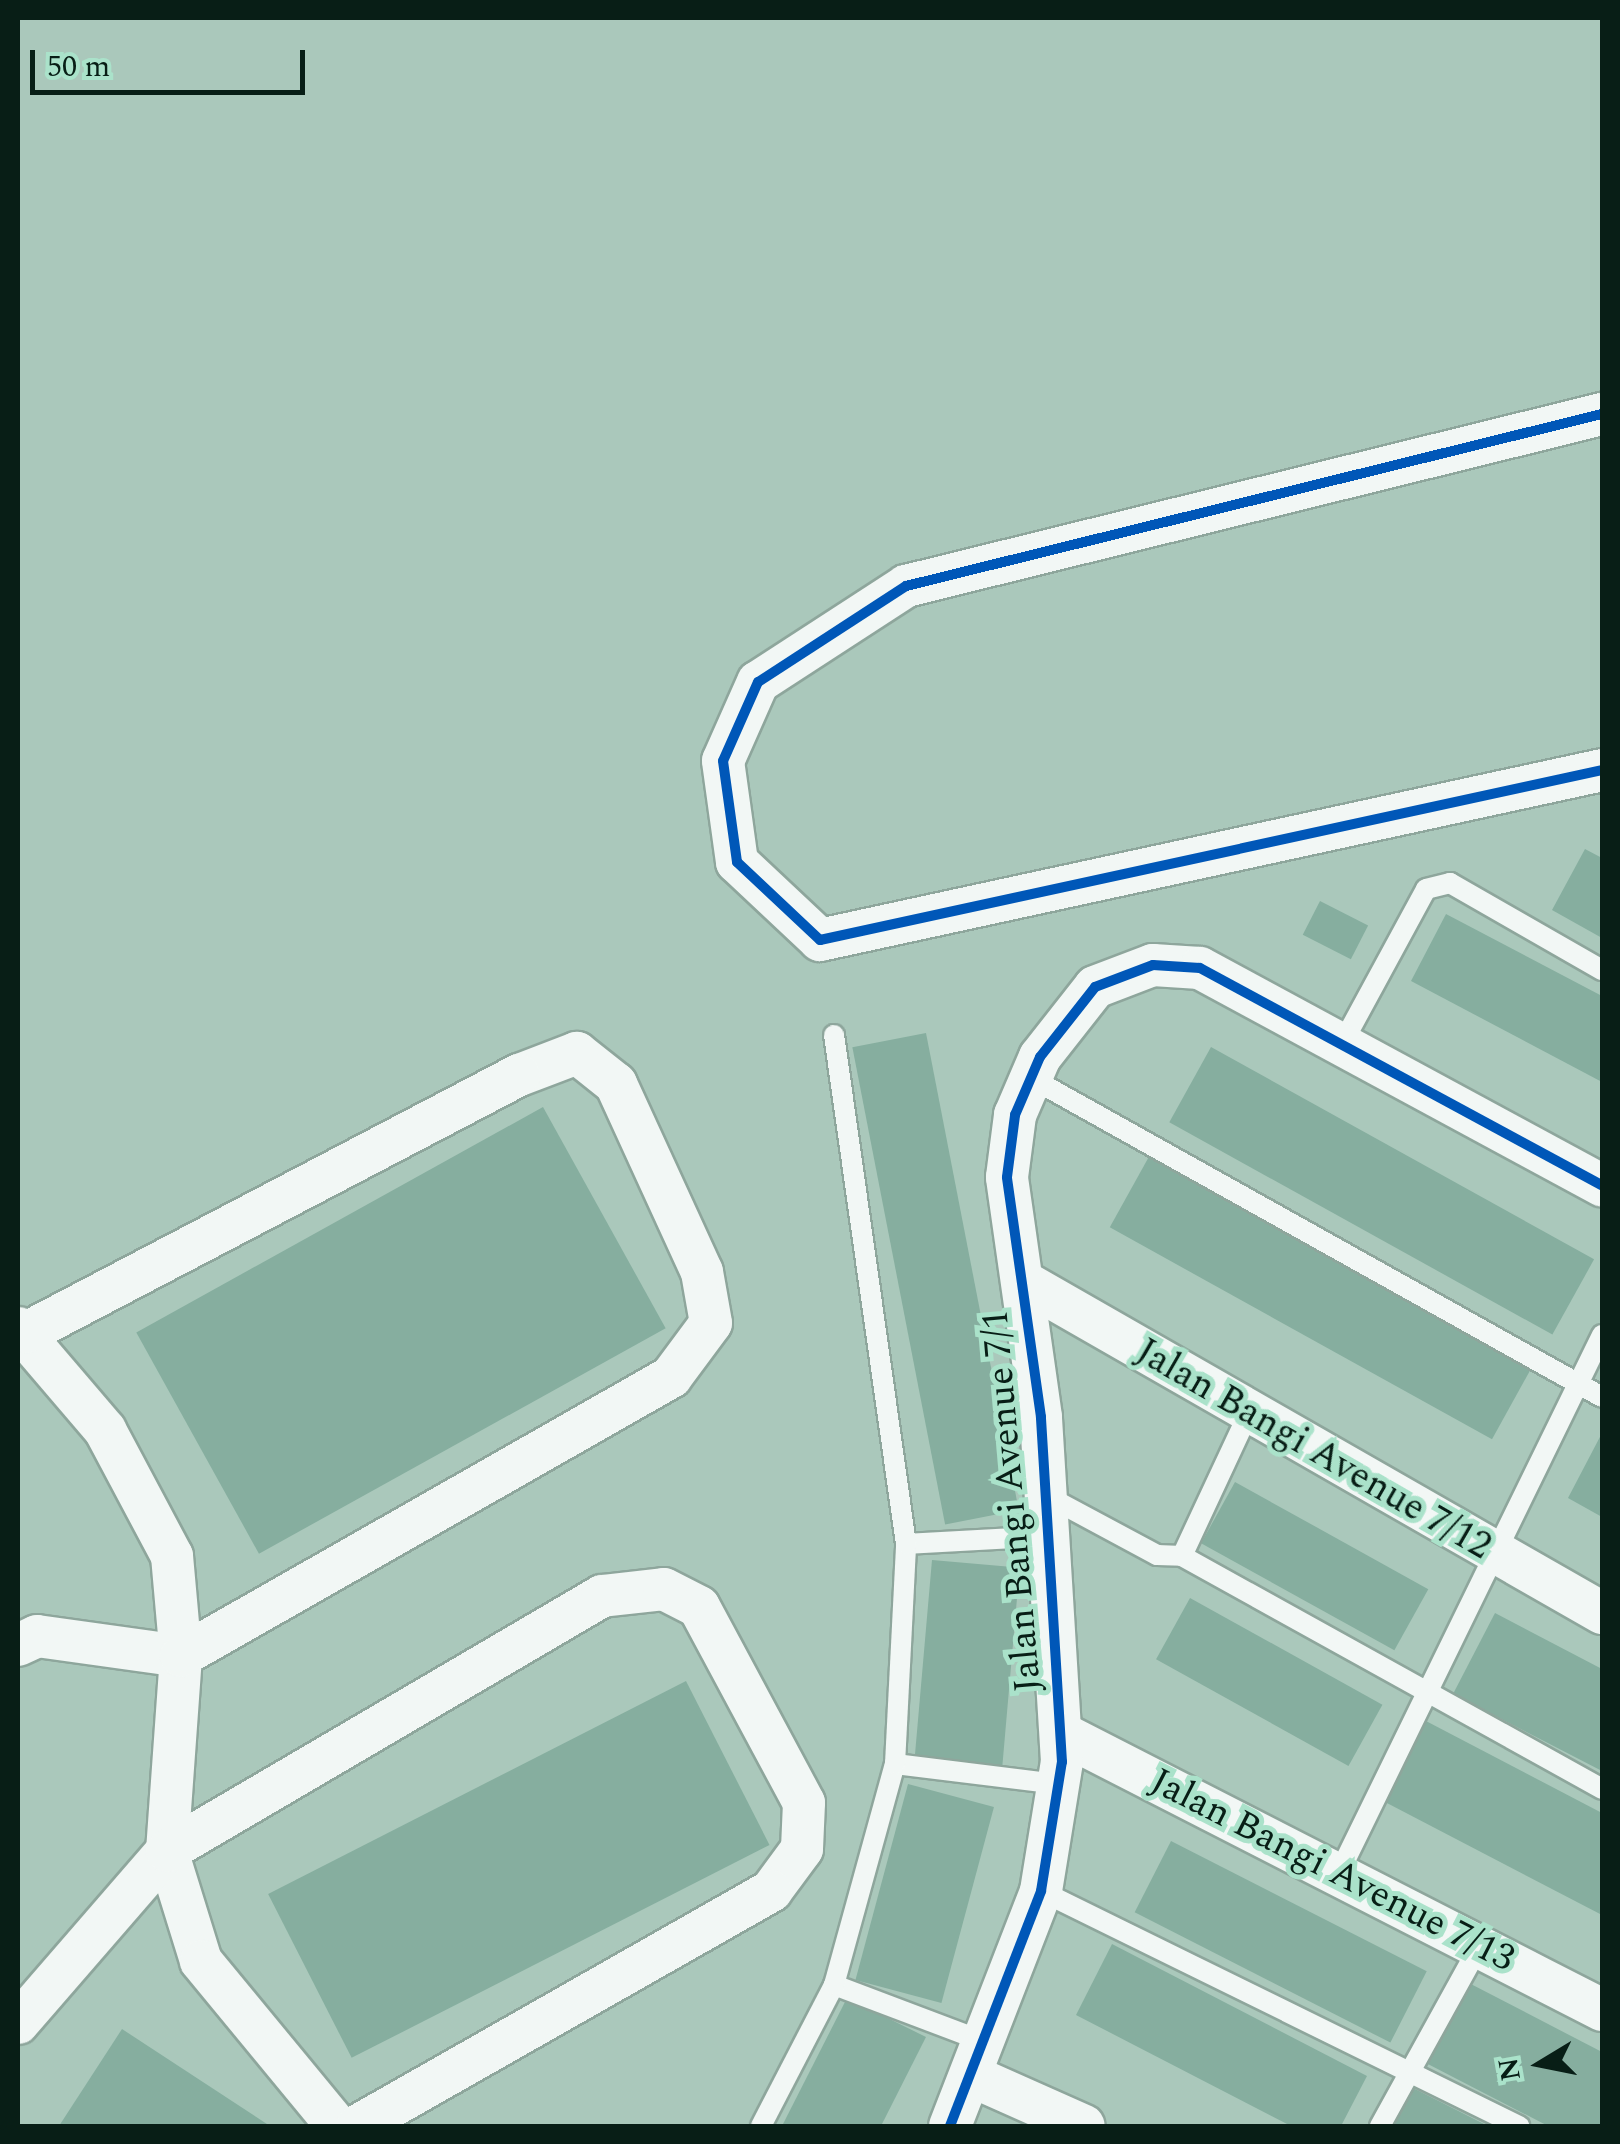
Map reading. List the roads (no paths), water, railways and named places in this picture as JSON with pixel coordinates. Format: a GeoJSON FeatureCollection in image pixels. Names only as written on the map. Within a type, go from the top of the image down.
{"type":"FeatureCollection","features":[{"type":"Feature","properties":{"kind":"street"},"geometry":{"type":"LineString","coordinates":[[1602,414],[906,586],[758,682],[722,762],[737,862],[820,940],[1602,770]]}},
{"type":"Feature","properties":{"kind":"street","name":"Jalan Bangi Avenue 7/1"},"geometry":{"type":"LineString","coordinates":[[950,2126],[980,2060],[1041,1892],[1059,1784],[1061,1733],[1048,1516],[1026,1283],[1007,1178],[1031,1078],[1095,987],[1152,966],[1200,968],[1342,1044]]}},
{"type":"Feature","properties":{"kind":"street"},"geometry":{"type":"LineString","coordinates":[[1342,1044],[1602,1185]]}},
{"type":"Feature","properties":{"kind":"street"},"geometry":{"type":"LineString","coordinates":[[18,1645],[38,1636],[181,1656],[671,1377],[711,1323],[702,1272],[616,1084],[577,1053],[519,1075],[23,1330],[105,1430],[172,1556],[181,1656],[167,1850],[201,1961],[337,2126]]}},
{"type":"Feature","properties":{"kind":"street","name":"Jalan Bangi Avenue 7/12"},"geometry":{"type":"LineString","coordinates":[[1026,1283],[1602,1613]]}},
{"type":"Feature","properties":{"kind":"street"},"geometry":{"type":"LineString","coordinates":[[18,2024],[167,1850],[602,1596],[664,1589],[698,1607],[804,1803],[802,1849],[771,1892],[356,2126]]}},
{"type":"Feature","properties":{"kind":"street","name":"Jalan Bangi Avenue 7/13"},"geometry":{"type":"LineString","coordinates":[[1061,1733],[1602,2010]]}},
{"type":"Feature","properties":{"kind":"street"},"geometry":{"type":"LineString","coordinates":[[980,2060],[1084,2126]]}},
{"type":"Feature","properties":{"kind":"lane"},"geometry":{"type":"LineString","coordinates":[[1342,1044],[1426,889],[1450,883],[1602,970]]}},
{"type":"Feature","properties":{"kind":"lane"},"geometry":{"type":"LineString","coordinates":[[761,2126],[834,1985],[895,1764],[906,1544],[834,1035]]}},
{"type":"Feature","properties":{"kind":"lane"},"geometry":{"type":"LineString","coordinates":[[1031,1078],[1602,1397]]}},
{"type":"Feature","properties":{"kind":"lane"},"geometry":{"type":"LineString","coordinates":[[1338,1875],[1602,1335]]}},
{"type":"Feature","properties":{"kind":"lane"},"geometry":{"type":"LineString","coordinates":[[1182,1556],[1248,1412]]}},
{"type":"Feature","properties":{"kind":"lane"},"geometry":{"type":"LineString","coordinates":[[906,1544],[1048,1516],[1157,1555],[1182,1556],[1602,1789]]}},
{"type":"Feature","properties":{"kind":"lane"},"geometry":{"type":"LineString","coordinates":[[895,1764],[1059,1784]]}},
{"type":"Feature","properties":{"kind":"lane"},"geometry":{"type":"LineString","coordinates":[[1041,1892],[1519,2126]]}},
{"type":"Feature","properties":{"kind":"lane"},"geometry":{"type":"LineString","coordinates":[[1380,2126],[1479,1947]]}},
{"type":"Feature","properties":{"kind":"lane"},"geometry":{"type":"LineString","coordinates":[[834,1985],[980,2060]]}}]}
